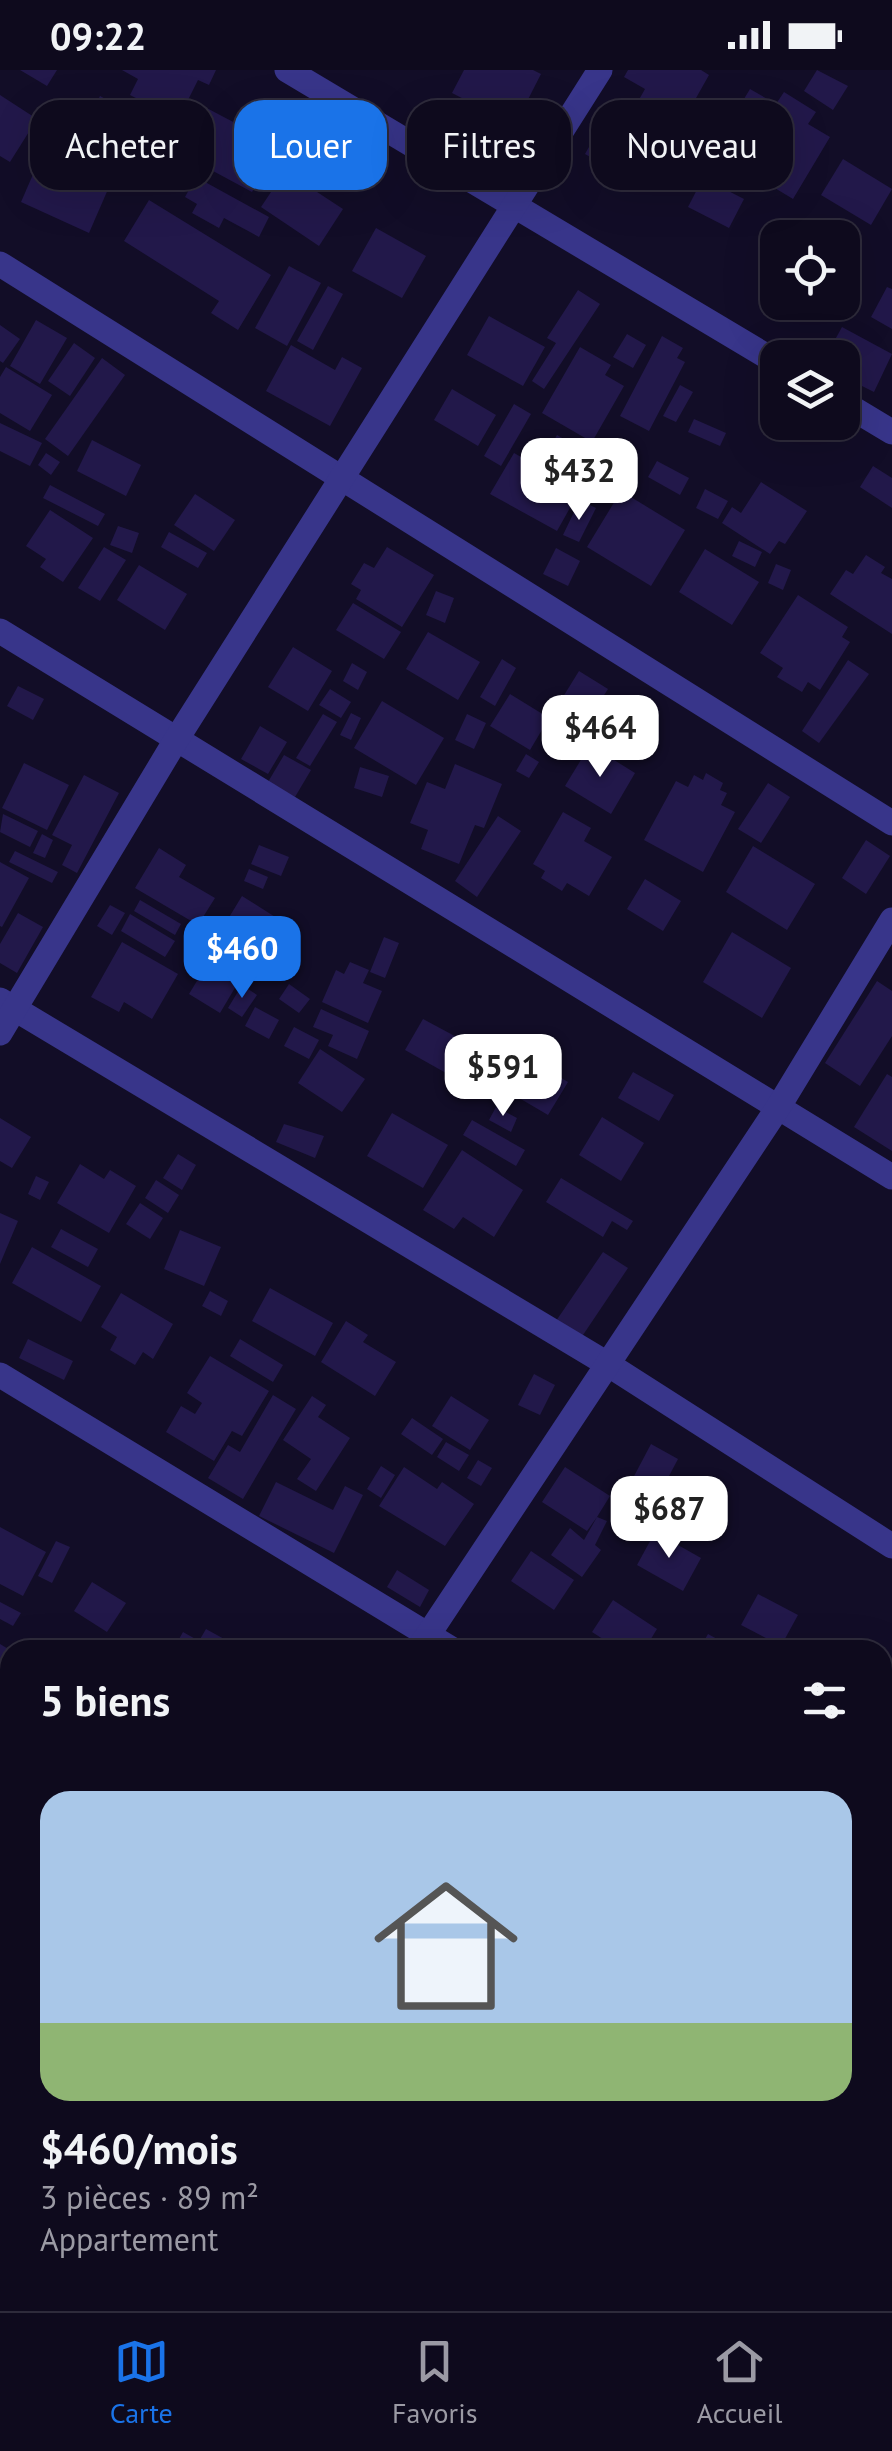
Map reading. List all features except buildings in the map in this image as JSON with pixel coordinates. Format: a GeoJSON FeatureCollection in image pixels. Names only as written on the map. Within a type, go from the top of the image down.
{"type":"FeatureCollection","features":[{"type":"Feature","properties":{"kind":"street"},"geometry":{"type":"LineString","coordinates":[[286,70],[760,352]]}},
{"type":"Feature","properties":{"kind":"street"},"geometry":{"type":"LineString","coordinates":[[0,1034],[7,1004],[518,206],[600,70]]}},
{"type":"Feature","properties":{"kind":"street"},"geometry":{"type":"LineString","coordinates":[[0,264],[892,823]]}},
{"type":"Feature","properties":{"kind":"street"},"geometry":{"type":"LineString","coordinates":[[860,413],[892,432]]}},
{"type":"Feature","properties":{"kind":"street"},"geometry":{"type":"LineString","coordinates":[[0,631],[892,1177]]}},
{"type":"Feature","properties":{"kind":"street"},"geometry":{"type":"LineString","coordinates":[[424,1640],[779,1106],[892,920]]}},
{"type":"Feature","properties":{"kind":"street"},"geometry":{"type":"LineString","coordinates":[[7,1004],[609,1365],[892,1546]]}},
{"type":"Feature","properties":{"kind":"street"},"geometry":{"type":"LineString","coordinates":[[0,1375],[420,1640]]}}]}
